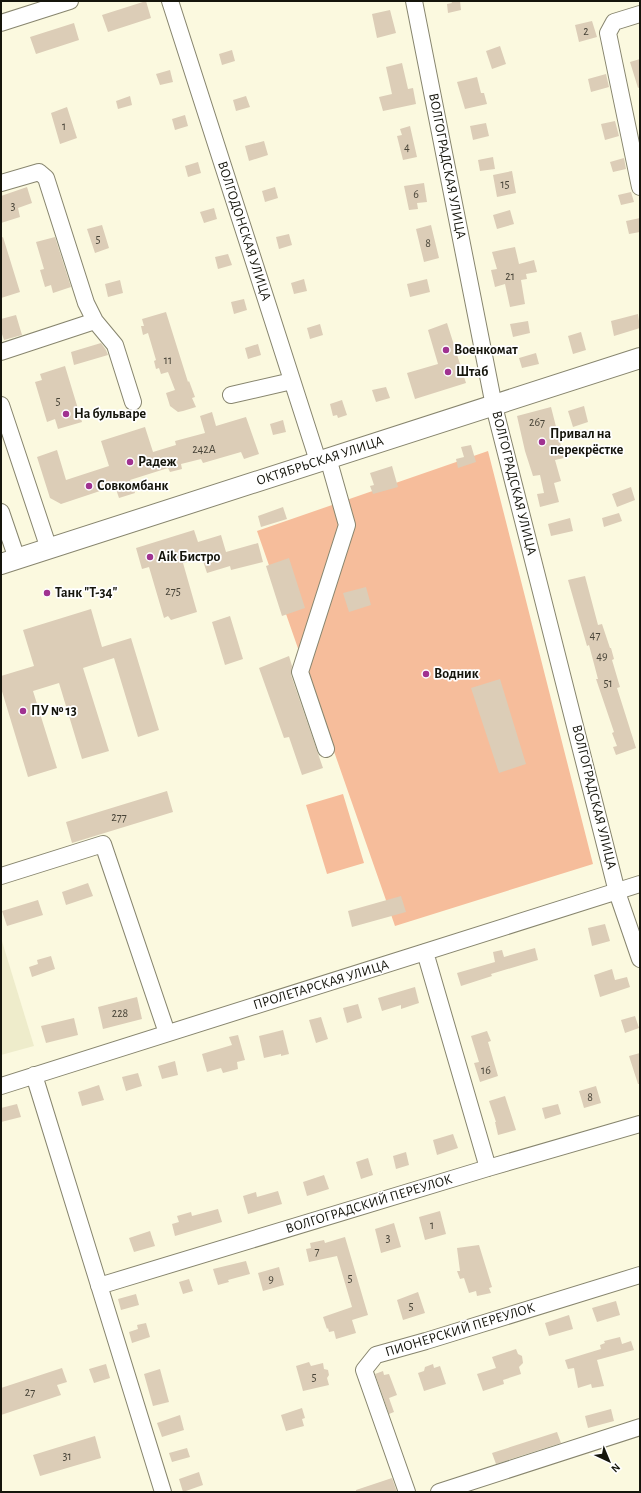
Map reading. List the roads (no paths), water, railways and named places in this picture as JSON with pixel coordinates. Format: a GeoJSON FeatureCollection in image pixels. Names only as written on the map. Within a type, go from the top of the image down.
{"type":"FeatureCollection","features":[{"type":"Feature","properties":{"kind":"main road","name":"ОКТЯБРЬСКАЯ УЛИЦА"},"geometry":{"type":"LineString","coordinates":[[9,562],[640,358]]}},
{"type":"Feature","properties":{"kind":"street"},"geometry":{"type":"LineString","coordinates":[[1,23],[70,1]]}},
{"type":"Feature","properties":{"kind":"street","name":"ВОЛГОДОНСКАЯ УЛИЦА"},"geometry":{"type":"LineString","coordinates":[[170,1],[292,381],[348,524],[300,672],[326,749]]}},
{"type":"Feature","properties":{"kind":"street","name":"ВОЛГОГРАДСКАЯ УЛИЦА"},"geometry":{"type":"LineString","coordinates":[[414,1],[494,406],[618,892],[640,959]]}},
{"type":"Feature","properties":{"kind":"street"},"geometry":{"type":"LineString","coordinates":[[640,14],[614,22],[608,33],[640,187]]}},
{"type":"Feature","properties":{"kind":"street"},"geometry":{"type":"LineString","coordinates":[[1,183],[39,172],[46,178],[86,303],[95,321],[115,345],[133,402]]}},
{"type":"Feature","properties":{"kind":"street"},"geometry":{"type":"LineString","coordinates":[[1,352],[95,321]]}},
{"type":"Feature","properties":{"kind":"street"},"geometry":{"type":"LineString","coordinates":[[231,395],[292,381]]}},
{"type":"Feature","properties":{"kind":"street"},"geometry":{"type":"LineString","coordinates":[[1,406],[49,549]]}},
{"type":"Feature","properties":{"kind":"street"},"geometry":{"type":"LineString","coordinates":[[1,512],[9,562]]}},
{"type":"Feature","properties":{"kind":"street"},"geometry":{"type":"LineString","coordinates":[[1,876],[102,844],[167,1034]]}},
{"type":"Feature","properties":{"kind":"street","name":"ПРОЛЕТАРСКАЯ УЛИЦА"},"geometry":{"type":"LineString","coordinates":[[1,1086],[640,884]]}},
{"type":"Feature","properties":{"kind":"street"},"geometry":{"type":"LineString","coordinates":[[425,952],[488,1168]]}},
{"type":"Feature","properties":{"kind":"street"},"geometry":{"type":"LineString","coordinates":[[34,1075],[163,1492]]}},
{"type":"Feature","properties":{"kind":"street","name":"ВОЛГОГРАДСКИЙ ПЕРЕУЛОК"},"geometry":{"type":"LineString","coordinates":[[99,1286],[488,1168],[640,1124]]}},
{"type":"Feature","properties":{"kind":"street","name":"ПИОНЕРСКИЙ ПЕРЕУЛОК"},"geometry":{"type":"LineString","coordinates":[[407,1492],[364,1370],[376,1355],[640,1275]]}},
{"type":"Feature","properties":{"kind":"street"},"geometry":{"type":"LineString","coordinates":[[439,1492],[640,1428]]}},
{"type":"Feature","properties":{"kind":"place","name":"Военкомат"},"geometry":{"type":"Point","coordinates":[446,350]}},
{"type":"Feature","properties":{"kind":"place","name":"Штаб"},"geometry":{"type":"Point","coordinates":[448,372]}},
{"type":"Feature","properties":{"kind":"place","name":"На бульваре"},"geometry":{"type":"Point","coordinates":[66,414]}},
{"type":"Feature","properties":{"kind":"place","name":"Привал на перекрёстке"},"geometry":{"type":"Point","coordinates":[542,442]}},
{"type":"Feature","properties":{"kind":"place","name":"Радеж"},"geometry":{"type":"Point","coordinates":[130,462]}},
{"type":"Feature","properties":{"kind":"place","name":"Совкомбанк"},"geometry":{"type":"Point","coordinates":[89,486]}},
{"type":"Feature","properties":{"kind":"place","name":"Aik Бистро"},"geometry":{"type":"Point","coordinates":[150,557]}},
{"type":"Feature","properties":{"kind":"place","name":"Танк \"Т-34\""},"geometry":{"type":"Point","coordinates":[47,593]}},
{"type":"Feature","properties":{"kind":"place","name":"Водник"},"geometry":{"type":"Point","coordinates":[426,674]}},
{"type":"Feature","properties":{"kind":"place","name":"ПУ № 13"},"geometry":{"type":"Point","coordinates":[23,711]}}]}
